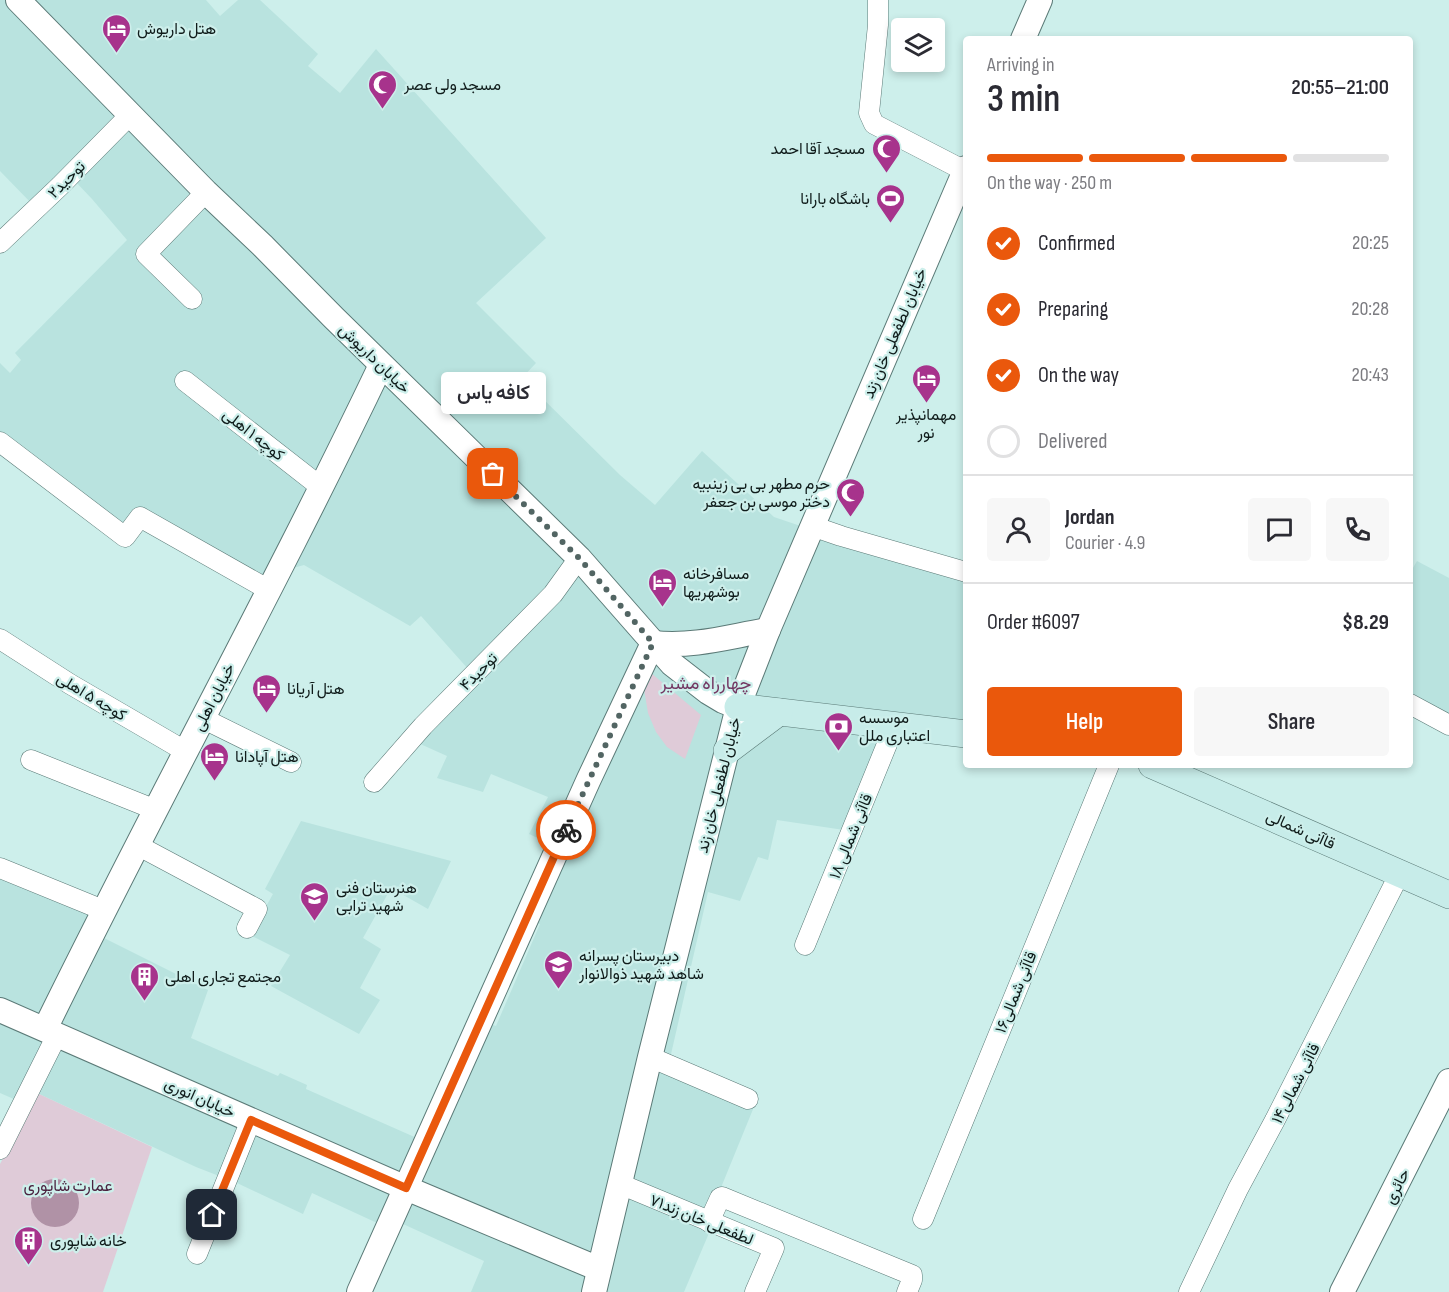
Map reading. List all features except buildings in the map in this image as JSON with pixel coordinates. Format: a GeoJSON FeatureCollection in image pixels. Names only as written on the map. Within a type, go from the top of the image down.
{"type":"FeatureCollection","features":[{"type":"Feature","properties":{"kind":"main road"},"geometry":{"type":"LineString","coordinates":[[738,707],[963,734]]}},
{"type":"Feature","properties":{"kind":"main road"},"geometry":{"type":"LineString","coordinates":[[727,751],[779,712]]}},
{"type":"Feature","properties":{"kind":"main road","name":"قاآنی شمالی"},"geometry":{"type":"LineString","coordinates":[[1159,768],[1449,895]]}},
{"type":"Feature","properties":{"kind":"street","name":"خیابان داریوش"},"geometry":{"type":"LineString","coordinates":[[18,0],[206,192],[579,558],[672,664],[708,692],[738,707]]}},
{"type":"Feature","properties":{"kind":"street"},"geometry":{"type":"LineString","coordinates":[[878,0],[878,25],[869,113],[874,124],[963,168]]}},
{"type":"Feature","properties":{"kind":"street"},"geometry":{"type":"LineString","coordinates":[[1024,36],[1040,0]]}},
{"type":"Feature","properties":{"kind":"street","name":"توحید۲"},"geometry":{"type":"LineString","coordinates":[[0,243],[131,114]]}},
{"type":"Feature","properties":{"kind":"street","name":"خیابان لطفعلی خان زند"},"geometry":{"type":"LineString","coordinates":[[594,1292],[738,707],[768,630],[963,174]]}},
{"type":"Feature","properties":{"kind":"street"},"geometry":{"type":"LineString","coordinates":[[192,299],[146,254],[206,192]]}},
{"type":"Feature","properties":{"kind":"street","name":"خیابان اهلی"},"geometry":{"type":"LineString","coordinates":[[51,1032],[103,910],[322,488],[381,365]]}},
{"type":"Feature","properties":{"kind":"street","name":"کوچه ۱ اهلی"},"geometry":{"type":"LineString","coordinates":[[185,381],[322,488]]}},
{"type":"Feature","properties":{"kind":"street"},"geometry":{"type":"LineString","coordinates":[[0,442],[125,537],[140,518],[268,590]]}},
{"type":"Feature","properties":{"kind":"street"},"geometry":{"type":"LineString","coordinates":[[812,526],[963,571]]}},
{"type":"Feature","properties":{"kind":"street","name":"توحید۴"},"geometry":{"type":"LineString","coordinates":[[374,782],[423,726],[553,594],[579,558]]}},
{"type":"Feature","properties":{"kind":"street"},"geometry":{"type":"LineString","coordinates":[[359,1292],[588,781],[653,643],[678,646],[768,630]]}},
{"type":"Feature","properties":{"kind":"street","name":"کوچه ۵ اهلی"},"geometry":{"type":"LineString","coordinates":[[0,639],[70,684],[185,751]]}},
{"type":"Feature","properties":{"kind":"street"},"geometry":{"type":"LineString","coordinates":[[1413,706],[1449,725]]}},
{"type":"Feature","properties":{"kind":"street"},"geometry":{"type":"LineString","coordinates":[[202,717],[291,762]]}},
{"type":"Feature","properties":{"kind":"street","name":"۱۸ قاآنی شمالی"},"geometry":{"type":"LineString","coordinates":[[806,945],[894,727]]}},
{"type":"Feature","properties":{"kind":"street"},"geometry":{"type":"LineString","coordinates":[[31,760],[156,810]]}},
{"type":"Feature","properties":{"kind":"street","name":"قاآنی شمالی۱۶"},"geometry":{"type":"LineString","coordinates":[[923,1219],[1108,768]]}},
{"type":"Feature","properties":{"kind":"street"},"geometry":{"type":"LineString","coordinates":[[137,845],[257,909],[247,928]]}},
{"type":"Feature","properties":{"kind":"street"},"geometry":{"type":"LineString","coordinates":[[0,868],[103,910]]}},
{"type":"Feature","properties":{"kind":"street","name":"قاآنی شمالی۱۴"},"geometry":{"type":"LineString","coordinates":[[1189,1292],[1238,1189],[1281,1110],[1400,873]]}},
{"type":"Feature","properties":{"kind":"street","name":"خیابان انوری"},"geometry":{"type":"LineString","coordinates":[[0,1010],[406,1188],[599,1269]]}},
{"type":"Feature","properties":{"kind":"street"},"geometry":{"type":"LineString","coordinates":[[0,1149],[51,1032]]}},
{"type":"Feature","properties":{"kind":"street"},"geometry":{"type":"LineString","coordinates":[[650,1057],[748,1100]]}},
{"type":"Feature","properties":{"kind":"street","name":"حائری"},"geometry":{"type":"LineString","coordinates":[[1342,1292],[1449,1081]]}},
{"type":"Feature","properties":{"kind":"street"},"geometry":{"type":"LineString","coordinates":[[197,1254],[251,1120]]}},
{"type":"Feature","properties":{"kind":"street","name":"لطفعلی خان زند۷۱"},"geometry":{"type":"LineString","coordinates":[[620,1184],[774,1248],[755,1292]]}},
{"type":"Feature","properties":{"kind":"street"},"geometry":{"type":"LineString","coordinates":[[709,1222],[722,1197],[912,1275],[907,1292]]}},
{"type":"Feature","properties":{"kind":"shaded area"},"geometry":{"type":"Polygon","coordinates":[[[0,0],[206,0],[220,16],[238,0],[260,0],[318,54],[308,66],[340,93],[376,49],[546,238],[476,303],[536,363],[522,378],[620,475],[655,505],[702,451],[774,517],[839,539],[963,575],[963,725],[900,717],[844,830],[777,820],[768,860],[758,857],[740,901],[708,892],[669,1063],[758,1097],[720,1190],[712,1226],[684,1292],[471,1292],[484,1261],[403,1224],[375,1222],[312,1193],[303,1214],[37,1093],[30,1106],[0,1093],[0,864],[102,906],[90,931],[208,990],[191,1038],[278,1076],[280,1073],[307,1085],[306,1089],[419,1139],[484,1022],[496,1026],[540,924],[533,922],[548,843],[529,834],[548,797],[491,774],[483,792],[437,778],[447,756],[418,743],[469,670],[421,616],[410,626],[304,565],[256,578],[146,518],[129,541],[0,439],[0,363],[10,373],[21,360],[15,353],[127,240],[73,179],[34,206],[0,171],[0,0]]]}},
{"type":"Feature","properties":{"kind":"shaded area"},"geometry":{"type":"Polygon","coordinates":[[[1417,561],[1449,578],[1449,714],[1413,695],[1413,568],[1417,561]]]}},
{"type":"Feature","properties":{"kind":"shaded area","name":"هنرستان فنی شهید ترابی"},"geometry":{"type":"Polygon","coordinates":[[[301,821],[451,861],[428,909],[391,888],[363,938],[381,949],[360,988],[380,1000],[359,1034],[271,986],[290,955],[250,935],[273,894],[265,889],[301,821]]]}},
{"type":"Feature","properties":{"kind":"shaded area"},"geometry":{"type":"Polygon","coordinates":[[[55,1179],[72,1186],[79,1203],[72,1220],[55,1227],[38,1220],[31,1203],[38,1186],[55,1179]]]}},
{"type":"Feature","properties":{"kind":"green space"},"geometry":{"type":"Polygon","coordinates":[[[651,673],[701,715],[685,759],[667,747],[656,732],[648,713],[644,689],[651,673]]]}},
{"type":"Feature","properties":{"kind":"green space","name":"عمارت شاپوری"},"geometry":{"type":"Polygon","coordinates":[[[37,1093],[152,1147],[103,1292],[0,1292],[0,1164],[37,1093]]]}},
{"type":"Feature","properties":{"kind":"way so far"},"geometry":{"type":"LineString","coordinates":[[493,474],[579,558],[653,643],[566,830]]}},
{"type":"Feature","properties":{"kind":"place","name":"هتل داریوش"},"geometry":{"type":"Point","coordinates":[116,54]}},
{"type":"Feature","properties":{"kind":"place","name":"مسجد ولی عصر"},"geometry":{"type":"Point","coordinates":[383,110]}},
{"type":"Feature","properties":{"kind":"place","name":"مسجد آقا احمد"},"geometry":{"type":"Point","coordinates":[886,174]}},
{"type":"Feature","properties":{"kind":"place","name":"باشگاه بارانا"},"geometry":{"type":"Point","coordinates":[891,224]}},
{"type":"Feature","properties":{"kind":"place","name":"مهمانپذیر نور"},"geometry":{"type":"Point","coordinates":[926,404]}},
{"type":"Feature","properties":{"kind":"place","name":"کافه یاس"},"geometry":{"type":"Point","coordinates":[493,474]}},
{"type":"Feature","properties":{"kind":"place","name":"حرم مطهر بی بی زینبیه دختر موسی بن جعفر"},"geometry":{"type":"Point","coordinates":[851,518]}},
{"type":"Feature","properties":{"kind":"place","name":"مسافرخانه بوشهریها"},"geometry":{"type":"Point","coordinates":[662,608]}},
{"type":"Feature","properties":{"kind":"place","name":"هتل آریانا"},"geometry":{"type":"Point","coordinates":[266,714]}},
{"type":"Feature","properties":{"kind":"place","name":"موسسه اعتباری ملل"},"geometry":{"type":"Point","coordinates":[838,752]}},
{"type":"Feature","properties":{"kind":"place","name":"هتل آپادانا"},"geometry":{"type":"Point","coordinates":[214,782]}},
{"type":"Feature","properties":{"kind":"place","name":"هنرستان فنی شهید ترابی"},"geometry":{"type":"Point","coordinates":[315,922]}},
{"type":"Feature","properties":{"kind":"place","name":"دبیرستان پسرانه شاهد شهید ذوالانوار"},"geometry":{"type":"Point","coordinates":[558,990]}},
{"type":"Feature","properties":{"kind":"place","name":"مجتمع تجاری اهلی"},"geometry":{"type":"Point","coordinates":[144,1002]}},
{"type":"Feature","properties":{"kind":"place","name":"خانه شاپوری"},"geometry":{"type":"Point","coordinates":[29,1266]}},
{"type":"Feature","properties":{"kind":"district","name":"چهارراه مشیر"},"geometry":{"type":"Point","coordinates":[706,683]}},
{"type":"Feature","properties":{"kind":"route"},"geometry":{"type":"LineString","coordinates":[[212,1215],[251,1120],[406,1188],[566,830]]}}]}
